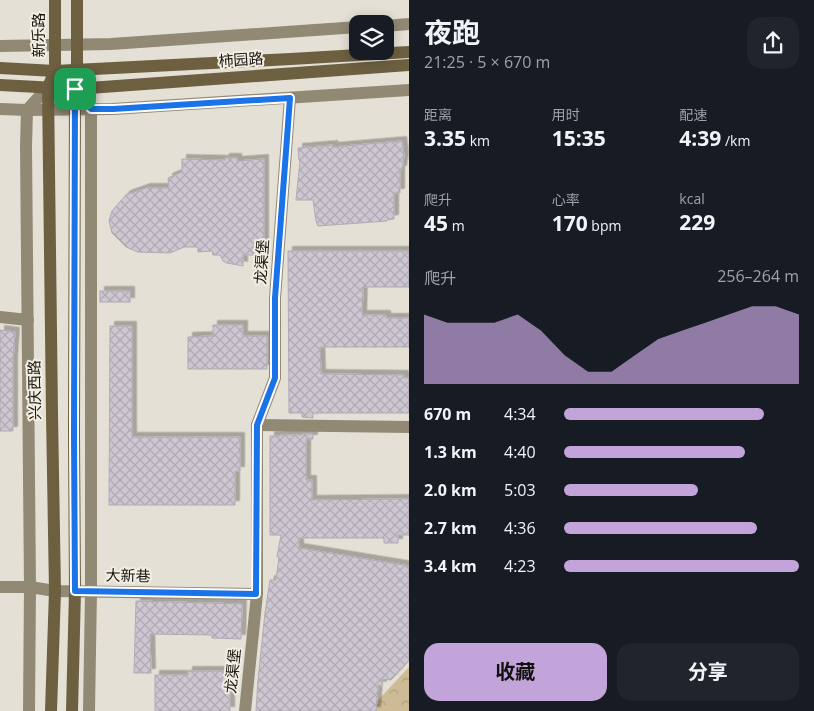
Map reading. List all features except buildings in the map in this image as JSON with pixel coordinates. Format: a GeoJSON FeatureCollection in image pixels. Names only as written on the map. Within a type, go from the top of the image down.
{"type":"FeatureCollection","features":[{"type":"Feature","properties":{"kind":"main road","name":"新乐路"},"geometry":{"type":"LineString","coordinates":[[55,0],[55,71]]}},
{"type":"Feature","properties":{"kind":"main road"},"geometry":{"type":"LineString","coordinates":[[72,711],[75,591],[75,89],[77,70],[77,0]]}},
{"type":"Feature","properties":{"kind":"main road","name":"柿园路"},"geometry":{"type":"LineString","coordinates":[[0,68],[55,71],[291,60],[409,52]]}},
{"type":"Feature","properties":{"kind":"main road","name":"柿园路"},"geometry":{"type":"LineString","coordinates":[[0,85],[75,89],[409,65]]}},
{"type":"Feature","properties":{"kind":"main road","name":"兴庆西路"},"geometry":{"type":"LineString","coordinates":[[51,711],[55,591],[48,87],[55,71]]}},
{"type":"Feature","properties":{"kind":"street"},"geometry":{"type":"LineString","coordinates":[[394,25],[409,24]]}},
{"type":"Feature","properties":{"kind":"street"},"geometry":{"type":"LineString","coordinates":[[0,46],[111,44],[349,28]]}},
{"type":"Feature","properties":{"kind":"street"},"geometry":{"type":"LineString","coordinates":[[29,711],[27,110],[48,87]]}},
{"type":"Feature","properties":{"kind":"street"},"geometry":{"type":"LineString","coordinates":[[75,89],[91,109],[92,591],[89,711]]}},
{"type":"Feature","properties":{"kind":"street"},"geometry":{"type":"LineString","coordinates":[[0,109],[113,109],[409,90]]}},
{"type":"Feature","properties":{"kind":"street","name":"龙渠堡"},"geometry":{"type":"LineString","coordinates":[[245,711],[256,594],[257,425],[275,378],[275,298],[290,98]]}},
{"type":"Feature","properties":{"kind":"street"},"geometry":{"type":"LineString","coordinates":[[0,317],[28,320]]}},
{"type":"Feature","properties":{"kind":"street"},"geometry":{"type":"LineString","coordinates":[[257,425],[409,427]]}},
{"type":"Feature","properties":{"kind":"street","name":"大新巷"},"geometry":{"type":"LineString","coordinates":[[0,587],[30,587],[55,591],[256,594]]}},
{"type":"Feature","properties":{"kind":"green space"},"geometry":{"type":"Polygon","coordinates":[[[409,667],[409,711],[368,711],[409,667]]]}},
{"type":"Feature","properties":{"kind":"green space"},"geometry":{"type":"Polygon","coordinates":[[[409,672],[409,711],[372,711],[409,672]]]}},
{"type":"Feature","properties":{"kind":"route"},"geometry":{"type":"LineString","coordinates":[[75,89],[91,109],[290,98],[275,298],[275,378],[257,425],[256,594],[75,591],[75,89]]}}]}
